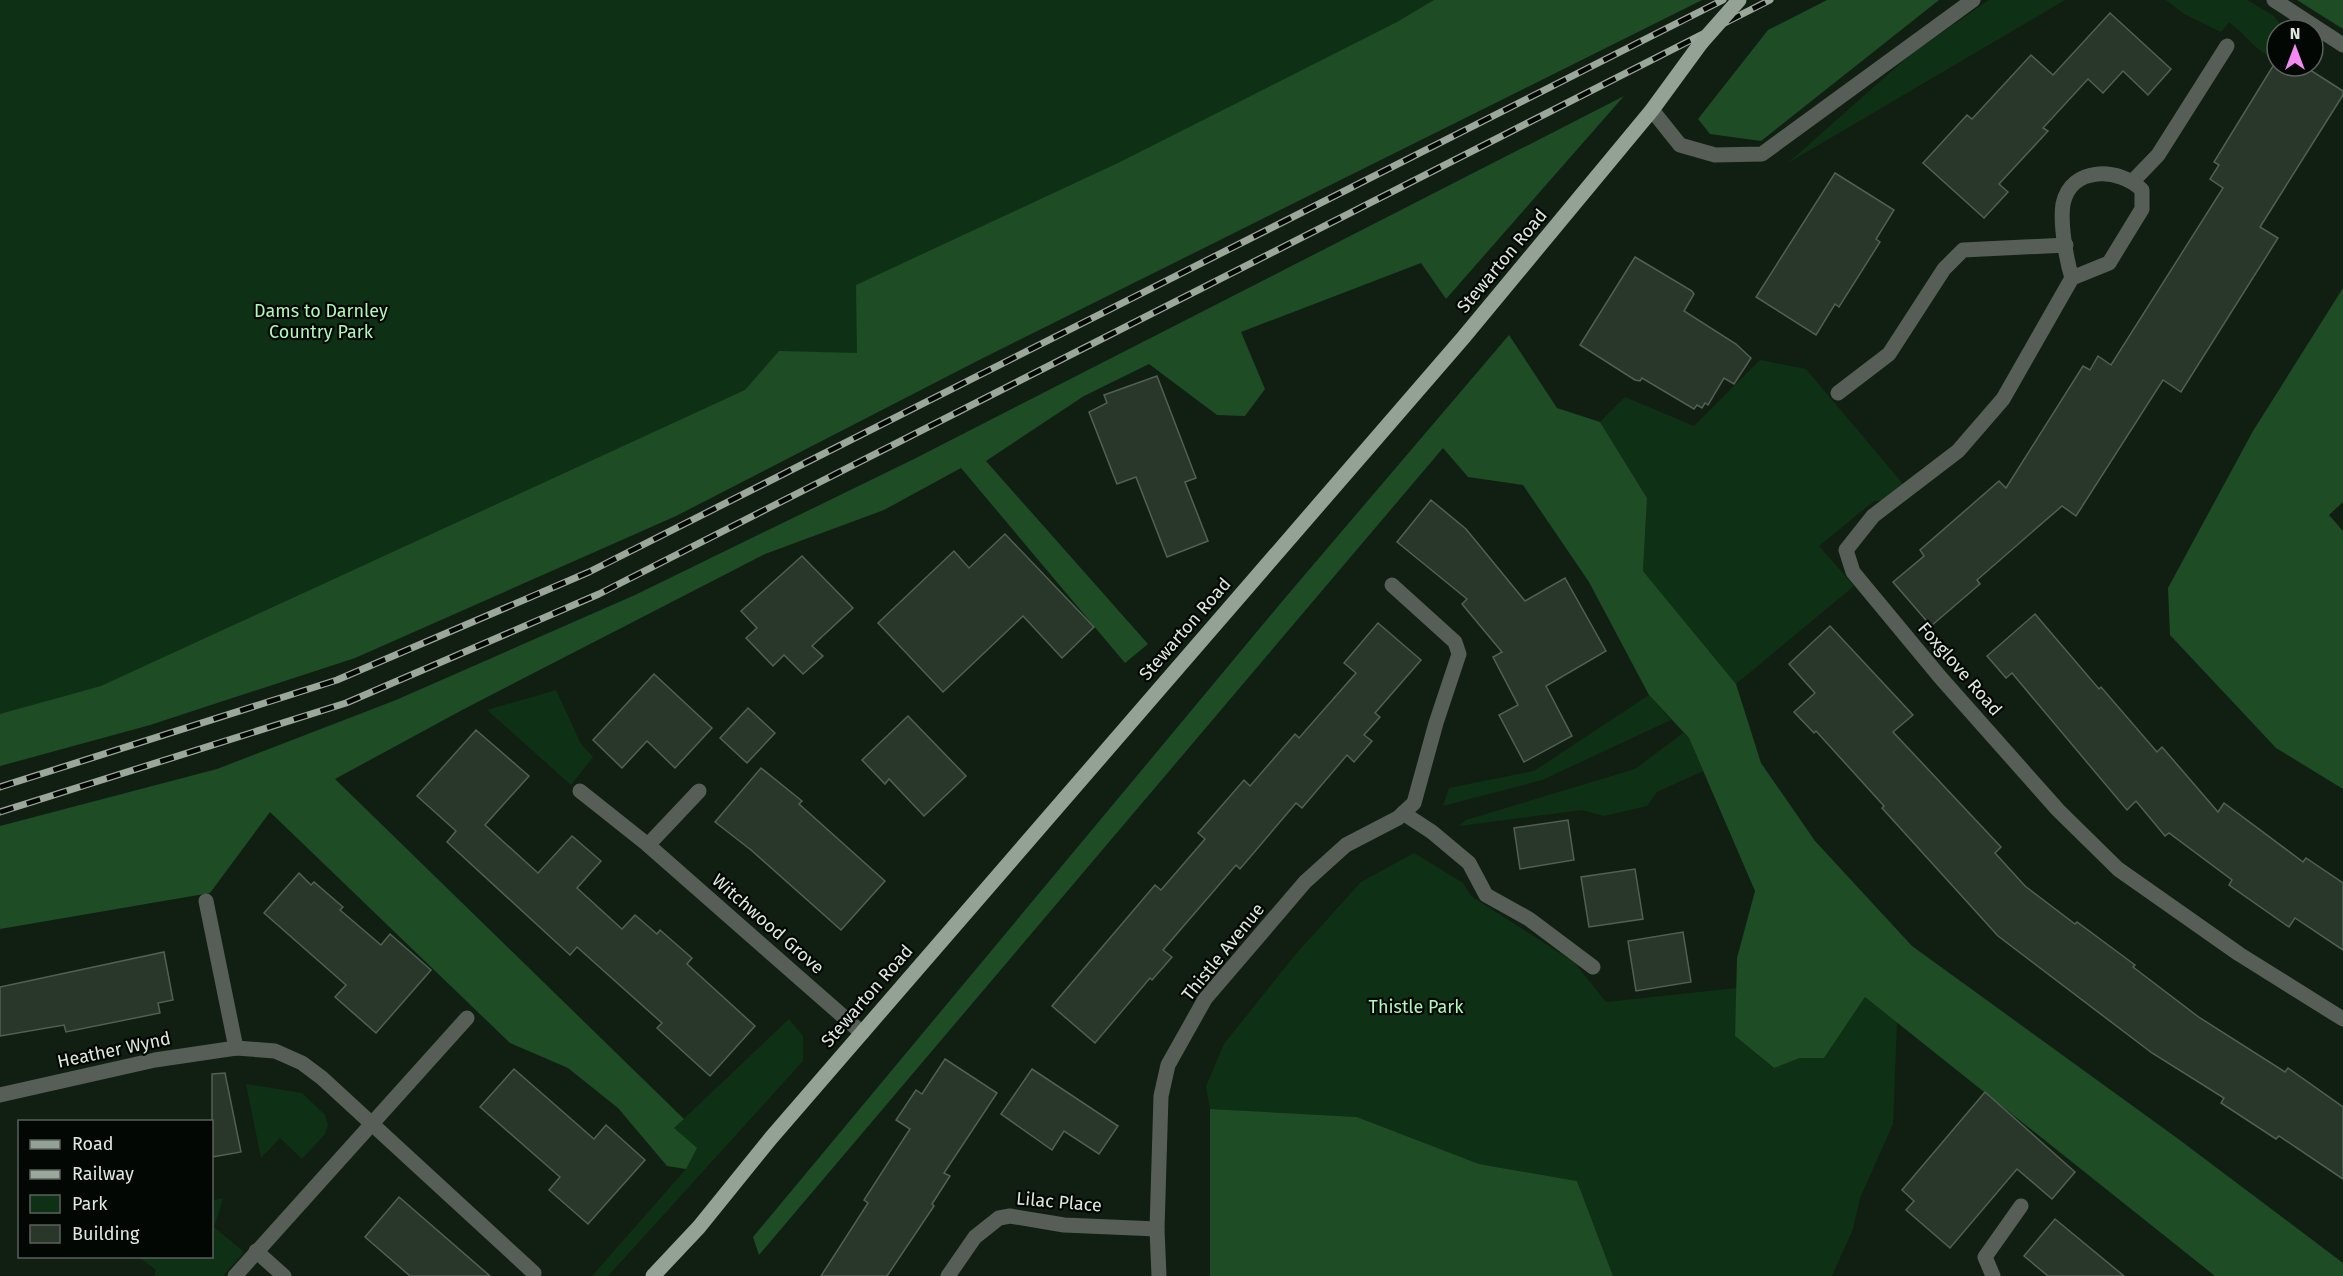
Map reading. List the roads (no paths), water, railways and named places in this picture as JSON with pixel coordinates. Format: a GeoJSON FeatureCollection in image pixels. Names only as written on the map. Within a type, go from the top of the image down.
{"type":"FeatureCollection","features":[{"type":"Feature","properties":{"kind":"main road","name":"Stewarton Road"},"geometry":{"type":"LineString","coordinates":[[653,1276],[699,1227],[771,1138],[1463,338],[1652,110],[1701,43],[1739,0]]}},
{"type":"Feature","properties":{"kind":"street"},"geometry":{"type":"LineString","coordinates":[[1652,110],[1680,145],[1715,154],[1762,154],[1973,0]]}},
{"type":"Feature","properties":{"kind":"street"},"geometry":{"type":"LineString","coordinates":[[2274,0],[2343,45]]}},
{"type":"Feature","properties":{"kind":"street"},"geometry":{"type":"LineString","coordinates":[[2133,181],[2158,154],[2227,46]]}},
{"type":"Feature","properties":{"kind":"street"},"geometry":{"type":"LineString","coordinates":[[2109,172],[2133,181],[2142,190],[2142,209],[2109,263],[2072,278],[2066,245],[2063,205],[2069,188],[2090,175],[2109,172]]}},
{"type":"Feature","properties":{"kind":"street"},"geometry":{"type":"LineString","coordinates":[[1838,393],[1889,354],[1944,269],[1963,250],[2066,245]]}},
{"type":"Feature","properties":{"kind":"street","name":"Foxglove Road"},"geometry":{"type":"LineString","coordinates":[[2072,278],[2003,399],[1958,451],[1873,516],[1846,550],[1853,572],[1940,677],[2050,801],[2118,869],[2240,954],[2343,1019]]}},
{"type":"Feature","properties":{"kind":"street","name":"Thistle Avenue"},"geometry":{"type":"LineString","coordinates":[[1159,1276],[1157,1229],[1161,1096],[1168,1065],[1205,999],[1305,882],[1346,845],[1403,813],[1414,803],[1436,723],[1459,654],[1455,642],[1392,585]]}},
{"type":"Feature","properties":{"kind":"street","name":"Witchwood Grove"},"geometry":{"type":"LineString","coordinates":[[580,791],[648,845],[862,1033]]}},
{"type":"Feature","properties":{"kind":"street"},"geometry":{"type":"LineString","coordinates":[[648,845],[699,791]]}},
{"type":"Feature","properties":{"kind":"street"},"geometry":{"type":"LineString","coordinates":[[1403,813],[1432,832],[1469,863],[1486,895],[1529,919],[1593,967]]}},
{"type":"Feature","properties":{"kind":"street"},"geometry":{"type":"LineString","coordinates":[[206,901],[236,1048]]}},
{"type":"Feature","properties":{"kind":"street"},"geometry":{"type":"LineString","coordinates":[[235,1276],[467,1018]]}},
{"type":"Feature","properties":{"kind":"street","name":"Heather Wynd"},"geometry":{"type":"LineString","coordinates":[[0,1095],[156,1060],[236,1048],[275,1051],[302,1064],[534,1273]]}},
{"type":"Feature","properties":{"kind":"street"},"geometry":{"type":"LineString","coordinates":[[1993,1276],[1985,1257],[2020,1206]]}},
{"type":"Feature","properties":{"kind":"street","name":"Lilac Place"},"geometry":{"type":"LineString","coordinates":[[948,1276],[975,1238],[999,1218],[1010,1216],[1064,1225],[1157,1229]]}},
{"type":"Feature","properties":{"kind":"street"},"geometry":{"type":"LineString","coordinates":[[256,1251],[284,1276]]}},
{"type":"Feature","properties":{"kind":"railway"},"geometry":{"type":"LineString","coordinates":[[0,787],[337,680],[589,572],[1723,0]]}},
{"type":"Feature","properties":{"kind":"railway"},"geometry":{"type":"LineString","coordinates":[[0,812],[346,703],[599,594],[1770,0]]}},
{"type":"Feature","properties":{"kind":"park label","name":"Dams to Darnley Country Park"},"geometry":{"type":"Point","coordinates":[321,321]}},
{"type":"Feature","properties":{"kind":"park label","name":"Thistle Park"},"geometry":{"type":"Point","coordinates":[1416,1007]}}]}
